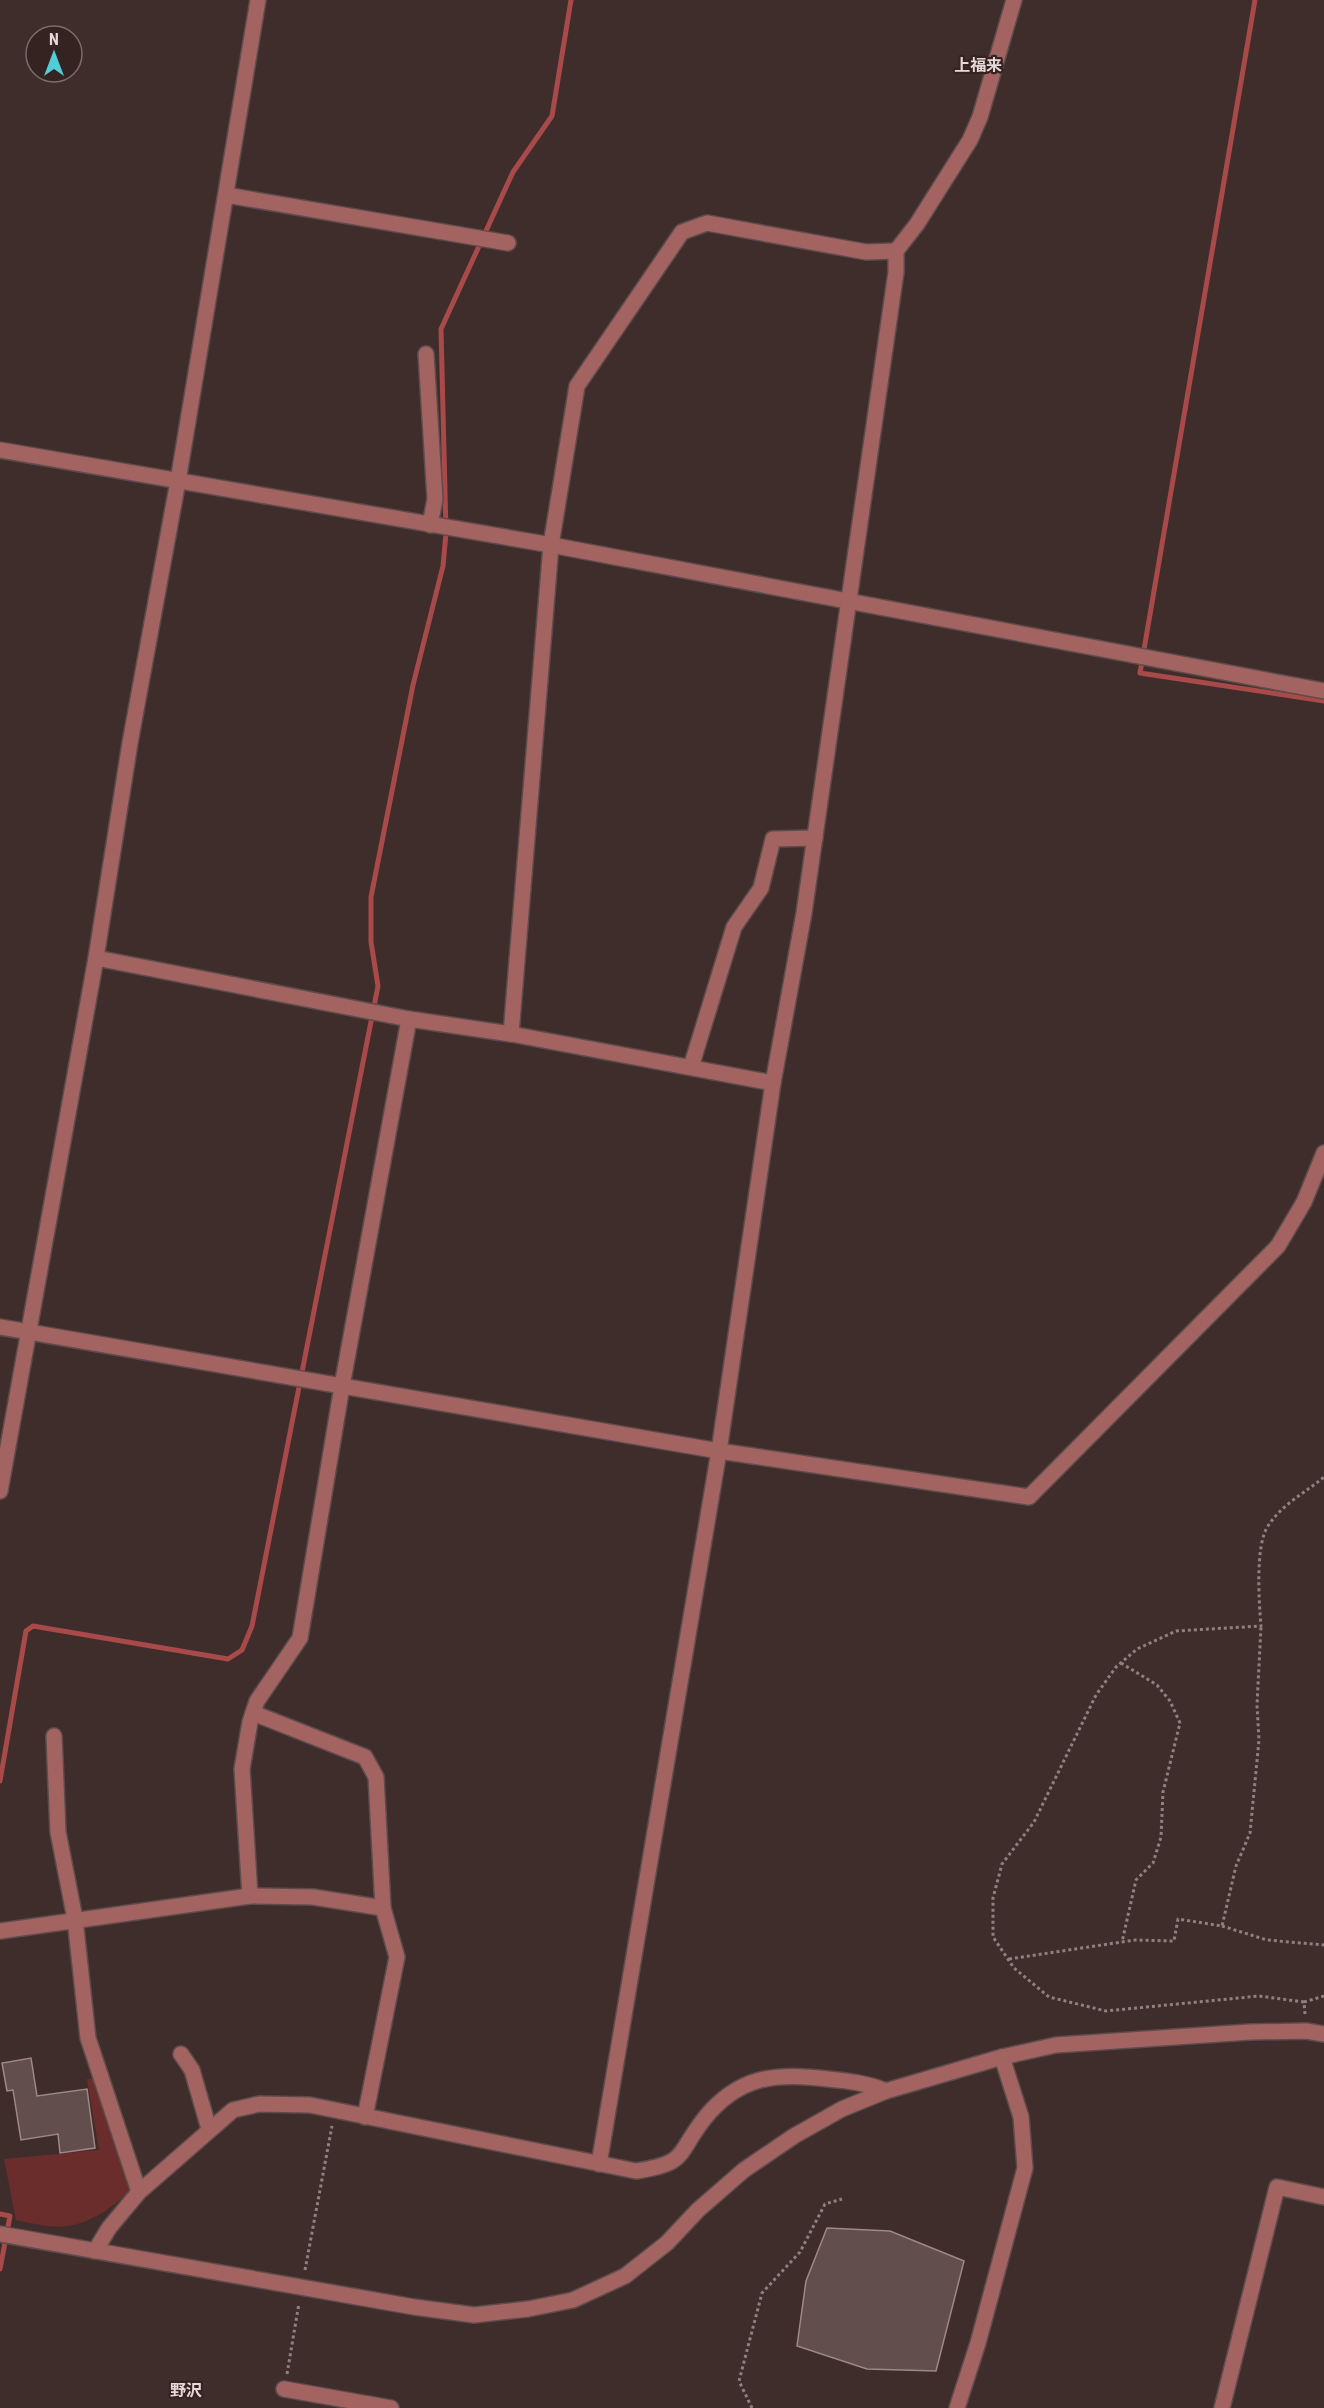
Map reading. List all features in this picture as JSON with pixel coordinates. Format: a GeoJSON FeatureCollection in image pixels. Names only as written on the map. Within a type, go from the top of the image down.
{"type":"FeatureCollection","features":[{"type":"Feature","properties":{"kind":"street"},"geometry":{"type":"LineString","coordinates":[[0,1491],[96,958],[130,743],[178,481],[258,0]]}},
{"type":"Feature","properties":{"kind":"street"},"geometry":{"type":"LineString","coordinates":[[599,2164],[719,1451],[773,1083],[815,838],[896,272],[896,251],[917,224],[973,132],[980,117],[1014,0]]}},
{"type":"Feature","properties":{"kind":"street"},"geometry":{"type":"LineString","coordinates":[[226,195],[508,243]]}},
{"type":"Feature","properties":{"kind":"street"},"geometry":{"type":"LineString","coordinates":[[511,1034],[551,545],[578,386],[682,232],[707,223],[866,252],[896,251]]}},
{"type":"Feature","properties":{"kind":"street"},"geometry":{"type":"LineString","coordinates":[[426,354],[435,499],[430,525]]}},
{"type":"Feature","properties":{"kind":"street"},"geometry":{"type":"LineString","coordinates":[[0,450],[551,545],[1324,691]]}},
{"type":"Feature","properties":{"kind":"street"},"geometry":{"type":"LineString","coordinates":[[691,1067],[734,927],[761,888],[773,839],[815,838]]}},
{"type":"Feature","properties":{"kind":"street"},"geometry":{"type":"LineString","coordinates":[[96,958],[409,1019],[511,1034],[773,1083]]}},
{"type":"Feature","properties":{"kind":"street"},"geometry":{"type":"LineString","coordinates":[[250,1896],[242,1769],[257,1701],[300,1638],[342,1386],[409,1019]]}},
{"type":"Feature","properties":{"kind":"street"},"geometry":{"type":"LineString","coordinates":[[0,1327],[719,1451],[1029,1497],[1278,1246],[1304,1202],[1324,1153]]}},
{"type":"Feature","properties":{"kind":"street"},"geometry":{"type":"LineString","coordinates":[[253,1713],[365,1757],[376,1777],[383,1908],[397,1957],[365,2117]]}},
{"type":"Feature","properties":{"kind":"street"},"geometry":{"type":"LineString","coordinates":[[54,1736],[58,1832],[75,1919],[88,2038],[139,2192]]}},
{"type":"Feature","properties":{"kind":"street"},"geometry":{"type":"LineString","coordinates":[[0,1931],[250,1896],[313,1898],[383,1908]]}},
{"type":"Feature","properties":{"kind":"street"},"geometry":{"type":"LineString","coordinates":[[0,2234],[474,2315],[528,2309],[573,2300],[625,2276],[667,2243],[698,2210],[744,2170],[794,2136],[842,2109],[886,2091],[1002,2057],[1056,2045],[1179,2036],[1306,2031],[1324,2034]]}},
{"type":"Feature","properties":{"kind":"street"},"geometry":{"type":"LineString","coordinates":[[181,2054],[192,2070],[209,2129]]}},
{"type":"Feature","properties":{"kind":"street"},"geometry":{"type":"LineString","coordinates":[[957,2408],[978,2343],[1025,2168],[1021,2117],[1002,2057]]}},
{"type":"Feature","properties":{"kind":"street"},"geometry":{"type":"LineString","coordinates":[[95,2251],[109,2228],[139,2192],[209,2129],[232,2110],[259,2104],[285,2103],[335,2111],[636,2171],[659,2168],[678,2159],[705,2119],[732,2091],[764,2077],[801,2075],[867,2084],[886,2091]]}},
{"type":"Feature","properties":{"kind":"street"},"geometry":{"type":"LineString","coordinates":[[1222,2408],[1277,2187],[1324,2197]]}},
{"type":"Feature","properties":{"kind":"street"},"geometry":{"type":"LineString","coordinates":[[284,2390],[391,2408]]}},
{"type":"Feature","properties":{"kind":"path"},"geometry":{"type":"LineString","coordinates":[[1222,1926],[1236,1866],[1250,1833],[1259,1740],[1257,1706],[1261,1626],[1258,1576],[1267,1527],[1293,1498],[1324,1477]]}},
{"type":"Feature","properties":{"kind":"path"},"geometry":{"type":"LineString","coordinates":[[1261,1626],[1176,1631],[1137,1649],[1121,1663],[1096,1695],[1034,1822],[1002,1864],[993,1898],[993,1937],[1014,1968],[1048,1997],[1106,2011],[1259,1996],[1305,2002],[1324,1996]]}},
{"type":"Feature","properties":{"kind":"path"},"geometry":{"type":"LineString","coordinates":[[1121,1663],[1157,1685],[1170,1701],[1180,1723],[1163,1792],[1161,1837],[1153,1863],[1136,1880],[1122,1942]]}},
{"type":"Feature","properties":{"kind":"path"},"geometry":{"type":"LineString","coordinates":[[1008,1959],[1122,1942],[1174,1941],[1178,1919],[1222,1926],[1267,1940],[1324,1945]]}},
{"type":"Feature","properties":{"kind":"path"},"geometry":{"type":"LineString","coordinates":[[1305,2002],[1306,2031]]}},
{"type":"Feature","properties":{"kind":"path"},"geometry":{"type":"LineString","coordinates":[[284,2390],[335,2111]]}},
{"type":"Feature","properties":{"kind":"path"},"geometry":{"type":"LineString","coordinates":[[752,2408],[740,2381],[762,2293],[800,2252],[825,2204],[842,2199]]}},
{"type":"Feature","properties":{"kind":"shaded area"},"geometry":{"type":"Polygon","coordinates":[[[97,2078],[129,2191],[116,2203],[85,2222],[55,2227],[16,2220],[4,2159],[99,2150],[87,2079],[97,2078]]]}},
{"type":"Feature","properties":{"kind":"building"},"geometry":{"type":"Polygon","coordinates":[[[31,2058],[37,2096],[87,2089],[95,2148],[60,2153],[58,2134],[21,2140],[13,2090],[7,2091],[2,2063],[31,2058]]]}},
{"type":"Feature","properties":{"kind":"building"},"geometry":{"type":"Polygon","coordinates":[[[827,2228],[890,2231],[964,2261],[936,2371],[867,2369],[797,2346],[806,2281],[827,2228]]]}},
{"type":"Feature","properties":{"kind":"waterway"},"geometry":{"type":"LineString","coordinates":[[0,1781],[26,1631],[33,1626],[228,1659],[242,1650],[252,1626],[378,986],[371,942],[371,897],[413,685],[443,566],[446,533],[441,329],[513,172],[552,116],[571,0]]}},
{"type":"Feature","properties":{"kind":"waterway"},"geometry":{"type":"LineString","coordinates":[[1255,0],[1140,673],[1324,701]]}},
{"type":"Feature","properties":{"kind":"waterway"},"geometry":{"type":"LineString","coordinates":[[0,2214],[10,2216],[0,2269]]}},
{"type":"Feature","properties":{"kind":"district","name":"上福来"},"geometry":{"type":"Point","coordinates":[978,65]}},
{"type":"Feature","properties":{"kind":"district","name":"野沢"},"geometry":{"type":"Point","coordinates":[186,2390]}}]}
